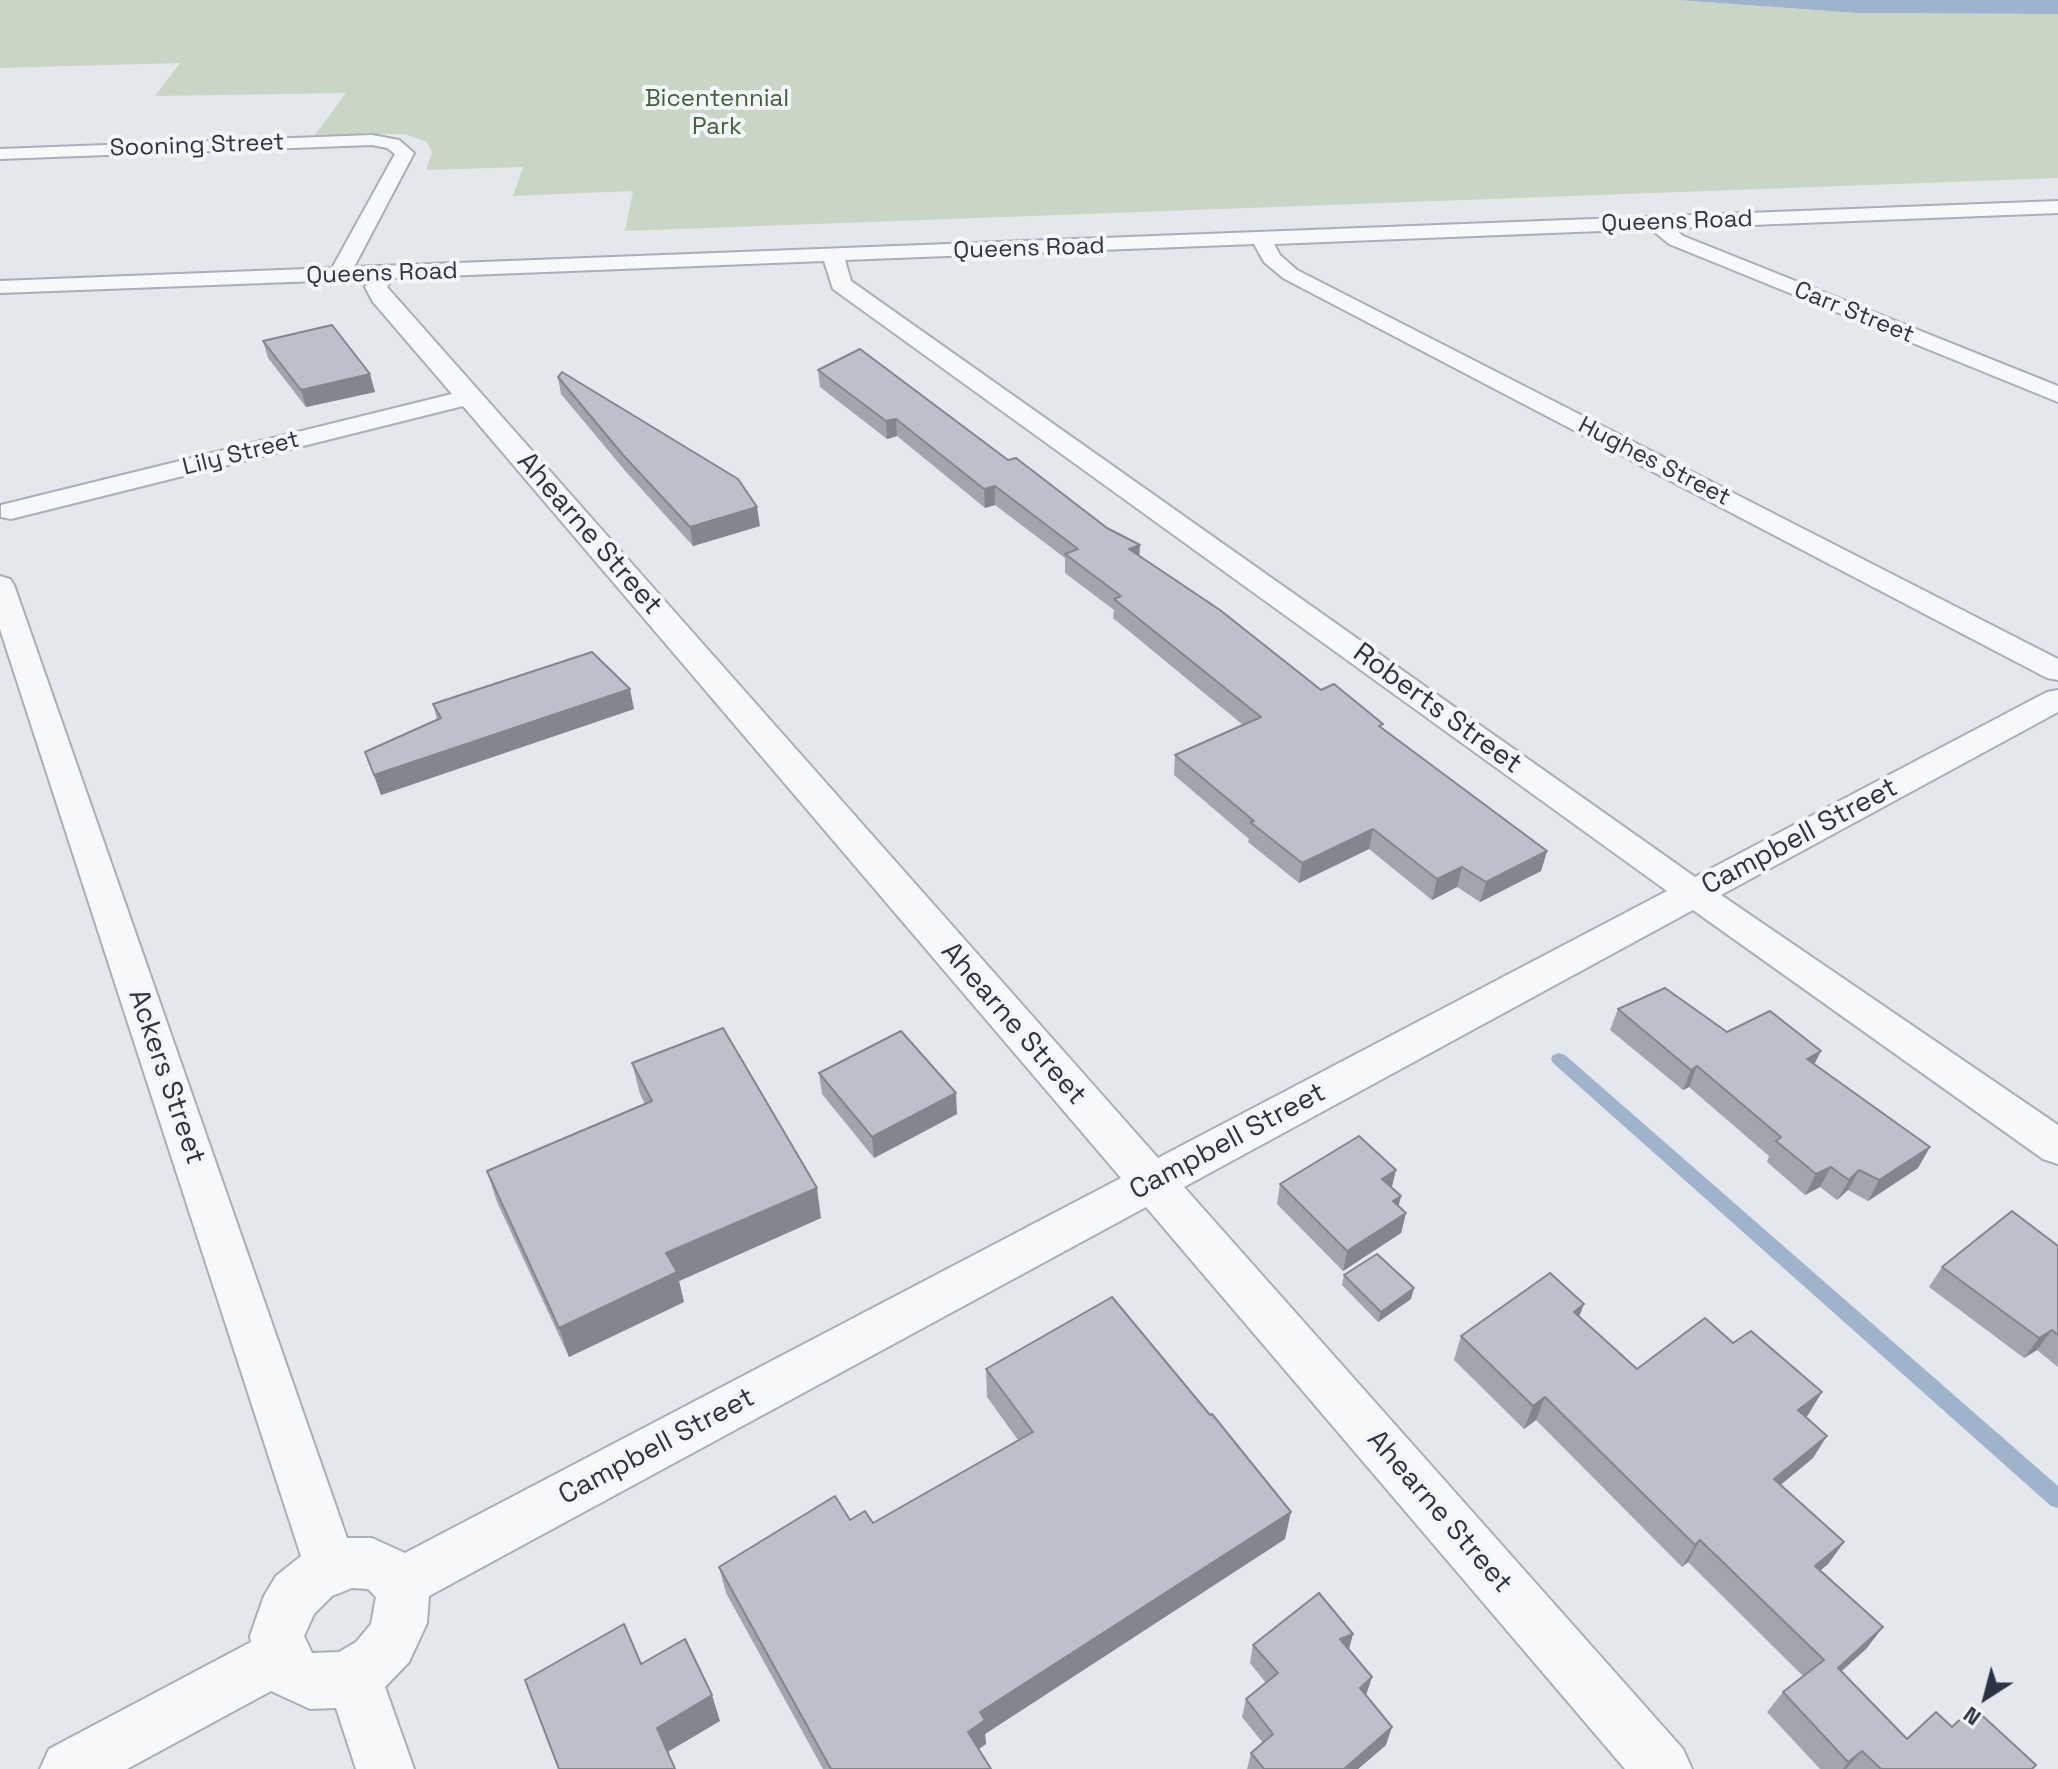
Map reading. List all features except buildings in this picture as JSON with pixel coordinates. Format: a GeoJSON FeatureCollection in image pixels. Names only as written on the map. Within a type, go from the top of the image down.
{"type":"FeatureCollection","features":[{"type":"Feature","properties":{"kind":"street","name":"Sooning Street"},"geometry":{"type":"LineString","coordinates":[[0,154],[372,140],[393,144],[405,153],[339,275]]}},
{"type":"Feature","properties":{"kind":"street","name":"Queens Road"},"geometry":{"type":"LineString","coordinates":[[0,287],[2058,207]]}},
{"type":"Feature","properties":{"kind":"street","name":"Carr Street"},"geometry":{"type":"LineString","coordinates":[[1656,223],[1676,240],[2058,395]]}},
{"type":"Feature","properties":{"kind":"street","name":"Hughes Street"},"geometry":{"type":"LineString","coordinates":[[1262,239],[1271,258],[1290,274],[2058,671]]}},
{"type":"Feature","properties":{"kind":"street","name":"Roberts Street"},"geometry":{"type":"LineString","coordinates":[[833,256],[841,284],[1695,894],[2058,1147]]}},
{"type":"Feature","properties":{"kind":"street","name":"Ahearne Street"},"geometry":{"type":"LineString","coordinates":[[385,274],[376,287],[381,297],[1663,1769]]}},
{"type":"Feature","properties":{"kind":"street","name":"Lily Street"},"geometry":{"type":"LineString","coordinates":[[4,514],[470,397]]}},
{"type":"Feature","properties":{"kind":"street","name":"Ackers Street"},"geometry":{"type":"LineString","coordinates":[[0,585],[331,1568]]}},
{"type":"Feature","properties":{"kind":"street","name":"Campbell Street"},"geometry":{"type":"LineString","coordinates":[[399,1584],[2058,699]]}},
{"type":"Feature","properties":{"kind":"street"},"geometry":{"type":"LineString","coordinates":[[352,1562],[372,1564],[389,1572],[399,1584],[404,1602],[400,1623],[390,1643],[375,1661],[353,1675],[332,1682],[310,1681],[293,1674],[280,1656],[277,1636],[283,1615],[295,1595],[313,1578],[331,1568],[352,1562]]}},
{"type":"Feature","properties":{"kind":"street"},"geometry":{"type":"LineString","coordinates":[[69,1769],[280,1656]]}},
{"type":"Feature","properties":{"kind":"street"},"geometry":{"type":"LineString","coordinates":[[353,1675],[385,1769]]}},
{"type":"Feature","properties":{"kind":"green space","name":"Bicentennial Park"},"geometry":{"type":"Polygon","coordinates":[[[0,0],[1678,0],[1857,13],[2058,14],[2058,178],[625,231],[633,191],[513,196],[523,167],[426,170],[432,152],[427,142],[405,134],[315,135],[346,93],[155,96],[180,63],[0,68],[0,0]]]}},
{"type":"Feature","properties":{"kind":"water"},"geometry":{"type":"Polygon","coordinates":[[[1678,0],[2058,0],[2058,14],[1857,13],[1678,0]]]}},
{"type":"Feature","properties":{"kind":"waterway"},"geometry":{"type":"LineString","coordinates":[[1559,1059],[2058,1499]]}}]}
